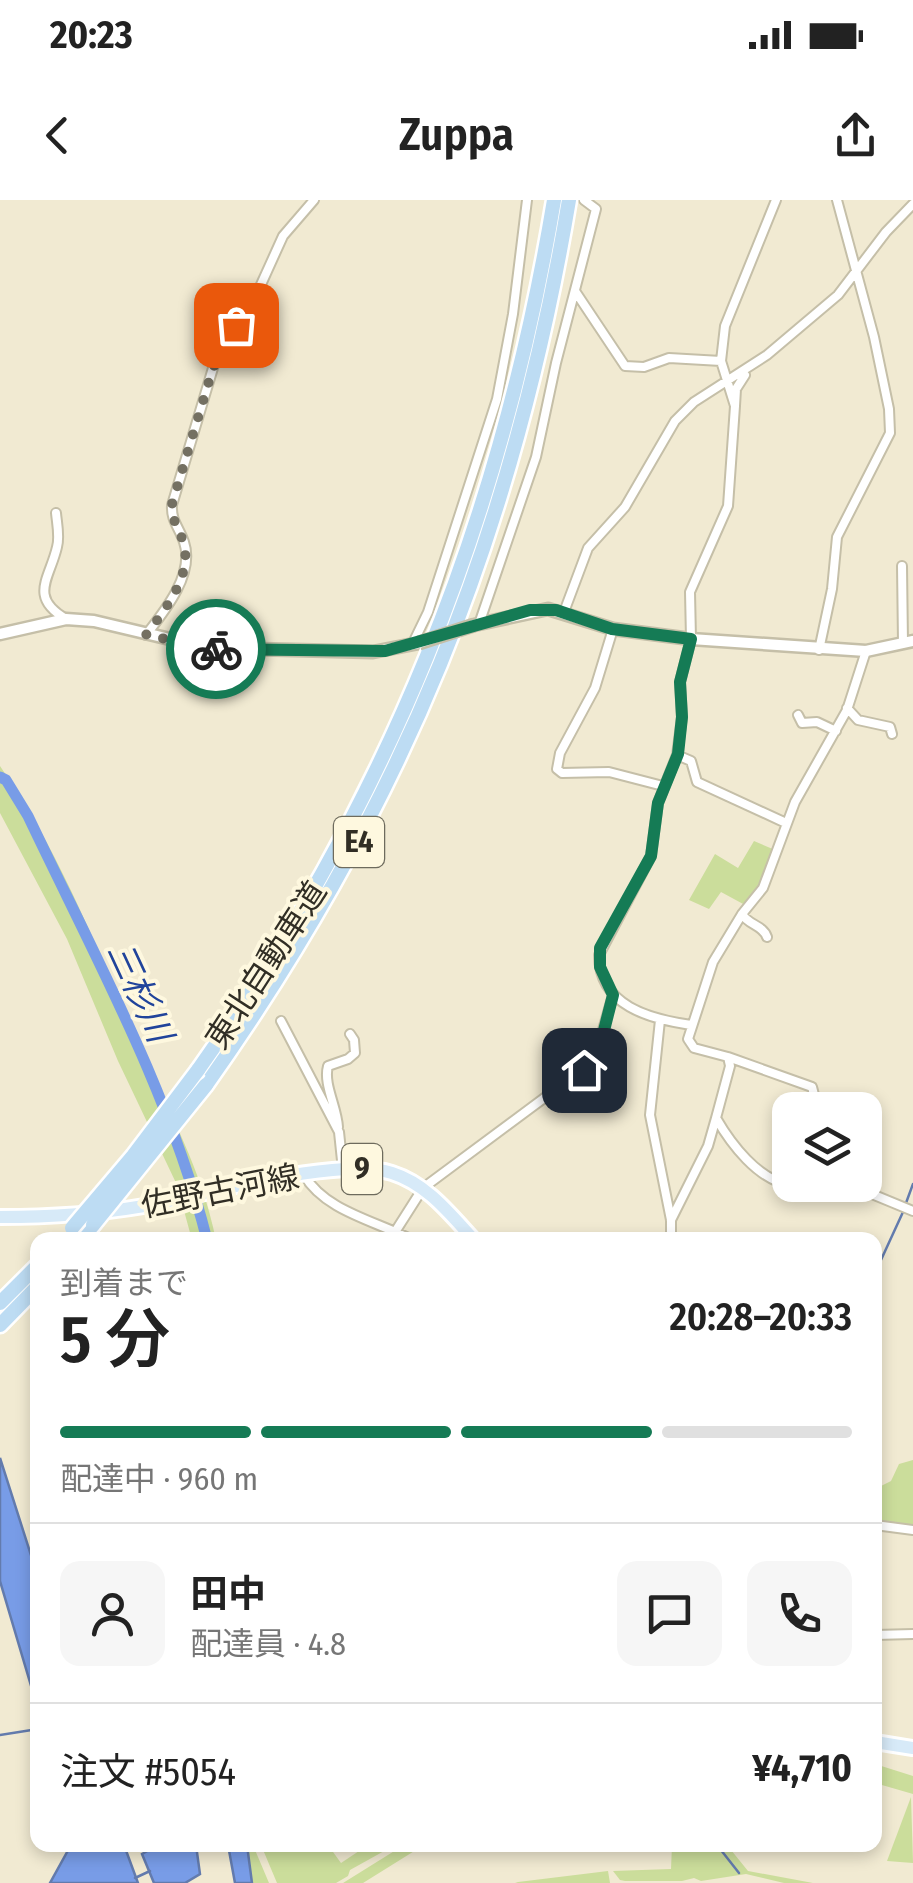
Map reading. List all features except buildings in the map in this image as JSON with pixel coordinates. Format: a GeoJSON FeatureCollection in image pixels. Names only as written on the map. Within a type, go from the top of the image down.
{"type":"FeatureCollection","features":[{"type":"Feature","properties":{"kind":"highway"},"geometry":{"type":"LineString","coordinates":[[531,324],[544,200]]}},
{"type":"Feature","properties":{"kind":"highway","name":"東北自動車道"},"geometry":{"type":"LineString","coordinates":[[77,1232],[198,1070],[306,906],[393,740],[478,522],[531,324],[554,200]]}},
{"type":"Feature","properties":{"kind":"highway","name":"東北自動車道"},"geometry":{"type":"LineString","coordinates":[[80,1232],[94,1226],[206,1085],[309,931],[390,780],[452,639],[518,442],[534,409],[576,200]]}},
{"type":"Feature","properties":{"kind":"highway"},"geometry":{"type":"LineString","coordinates":[[0,1304],[30,1273]]}},
{"type":"Feature","properties":{"kind":"highway"},"geometry":{"type":"LineString","coordinates":[[0,1324],[30,1294]]}},
{"type":"Feature","properties":{"kind":"main road","name":"佐野古河線"},"geometry":{"type":"LineString","coordinates":[[0,1218],[101,1212],[304,1175],[343,1170],[384,1171],[423,1188],[466,1232]]}},
{"type":"Feature","properties":{"kind":"main road"},"geometry":{"type":"LineString","coordinates":[[882,1743],[913,1748]]}},
{"type":"Feature","properties":{"kind":"street"},"geometry":{"type":"LineString","coordinates":[[146,635],[181,579],[185,547],[172,521],[172,504],[213,368],[225,340],[254,300],[274,251],[314,200]]}},
{"type":"Feature","properties":{"kind":"street"},"geometry":{"type":"LineString","coordinates":[[415,644],[496,399],[514,314],[526,200]]}},
{"type":"Feature","properties":{"kind":"street"},"geometry":{"type":"LineString","coordinates":[[477,625],[536,457],[596,209],[576,200]]}},
{"type":"Feature","properties":{"kind":"street"},"geometry":{"type":"LineString","coordinates":[[735,406],[721,360],[725,326],[776,200]]}},
{"type":"Feature","properties":{"kind":"street"},"geometry":{"type":"LineString","coordinates":[[819,650],[832,589],[837,537],[890,433],[889,408],[874,337],[837,200]]}},
{"type":"Feature","properties":{"kind":"street"},"geometry":{"type":"LineString","coordinates":[[564,612],[588,548],[625,507],[675,421],[694,402],[747,371],[838,295],[913,204]]}},
{"type":"Feature","properties":{"kind":"street"},"geometry":{"type":"LineString","coordinates":[[576,291],[625,366],[644,367],[669,358],[721,360]]}},
{"type":"Feature","properties":{"kind":"street"},"geometry":{"type":"LineString","coordinates":[[691,1024],[660,1020],[623,1004],[613,995],[600,967],[600,948],[651,856],[663,786],[678,754],[680,682],[691,639],[690,592],[728,506],[736,389],[747,371]]}},
{"type":"Feature","properties":{"kind":"street"},"geometry":{"type":"LineString","coordinates":[[56,513],[58,546],[44,580],[52,612],[66,619]]}},
{"type":"Feature","properties":{"kind":"street"},"geometry":{"type":"LineString","coordinates":[[0,634],[66,619],[94,621],[208,648],[373,652],[415,644],[530,610],[564,612],[612,629],[691,639],[866,651],[908,642],[902,566]]}},
{"type":"Feature","properties":{"kind":"street"},"geometry":{"type":"LineString","coordinates":[[612,629],[595,688],[560,753],[557,770],[610,772],[663,786]]}},
{"type":"Feature","properties":{"kind":"street"},"geometry":{"type":"LineString","coordinates":[[813,1092],[812,1087],[694,1048],[688,1040],[713,962],[742,914],[764,888],[786,823],[848,708],[866,651]]}},
{"type":"Feature","properties":{"kind":"street"},"geometry":{"type":"LineString","coordinates":[[848,708],[858,720],[890,727],[892,734]]}},
{"type":"Feature","properties":{"kind":"street"},"geometry":{"type":"LineString","coordinates":[[798,714],[802,723],[817,722],[836,731]]}},
{"type":"Feature","properties":{"kind":"street"},"geometry":{"type":"LineString","coordinates":[[678,754],[691,761],[696,782],[786,823]]}},
{"type":"Feature","properties":{"kind":"street"},"geometry":{"type":"LineString","coordinates":[[742,914],[767,937]]}},
{"type":"Feature","properties":{"kind":"street"},"geometry":{"type":"LineString","coordinates":[[304,1175],[311,1186],[343,1208],[395,1232],[423,1188],[589,1066],[600,1046],[613,995]]}},
{"type":"Feature","properties":{"kind":"street"},"geometry":{"type":"LineString","coordinates":[[660,1020],[650,1115],[671,1232]]}},
{"type":"Feature","properties":{"kind":"street"},"geometry":{"type":"LineString","coordinates":[[281,1021],[338,1132]]}},
{"type":"Feature","properties":{"kind":"street"},"geometry":{"type":"LineString","coordinates":[[343,1170],[338,1108],[326,1073],[328,1066],[355,1053],[350,1034]]}},
{"type":"Feature","properties":{"kind":"street"},"geometry":{"type":"LineString","coordinates":[[671,1220],[708,1146],[730,1066],[728,1058]]}},
{"type":"Feature","properties":{"kind":"street"},"geometry":{"type":"LineString","coordinates":[[716,1118],[729,1140],[772,1178]]}},
{"type":"Feature","properties":{"kind":"street"},"geometry":{"type":"LineString","coordinates":[[882,1198],[913,1210]]}},
{"type":"Feature","properties":{"kind":"street"},"geometry":{"type":"LineString","coordinates":[[882,1526],[913,1530]]}},
{"type":"Feature","properties":{"kind":"street"},"geometry":{"type":"LineString","coordinates":[[882,1635],[913,1634]]}},
{"type":"Feature","properties":{"kind":"green space"},"geometry":{"type":"Polygon","coordinates":[[[0,766],[42,834],[77,904],[184,1142],[214,1232],[190,1232],[177,1185],[118,1061],[67,939],[0,813],[0,766]]]}},
{"type":"Feature","properties":{"kind":"green space"},"geometry":{"type":"Polygon","coordinates":[[[754,841],[775,850],[762,885],[745,905],[721,892],[709,909],[689,900],[715,854],[738,868],[754,841]]]}},
{"type":"Feature","properties":{"kind":"green space"},"geometry":{"type":"Polygon","coordinates":[[[913,1460],[913,1530],[882,1522],[882,1486],[891,1481],[899,1464],[913,1460]]]}},
{"type":"Feature","properties":{"kind":"green space"},"geometry":{"type":"Polygon","coordinates":[[[882,1766],[913,1776],[913,1794],[882,1785],[882,1766]]]}},
{"type":"Feature","properties":{"kind":"green space"},"geometry":{"type":"Polygon","coordinates":[[[911,1797],[913,1863],[887,1861],[911,1797]]]}},
{"type":"Feature","properties":{"kind":"green space"},"geometry":{"type":"Polygon","coordinates":[[[248,1852],[256,1852],[269,1883],[252,1883],[248,1852]]]}},
{"type":"Feature","properties":{"kind":"green space"},"geometry":{"type":"Polygon","coordinates":[[[264,1852],[333,1852],[341,1863],[358,1852],[382,1852],[350,1870],[348,1876],[336,1883],[277,1883],[264,1852]]]}},
{"type":"Feature","properties":{"kind":"green space"},"geometry":{"type":"Polygon","coordinates":[[[393,1852],[413,1852],[363,1883],[343,1883],[393,1852]]]}},
{"type":"Feature","properties":{"kind":"green space"},"geometry":{"type":"Polygon","coordinates":[[[672,1852],[733,1852],[748,1871],[813,1883],[784,1883],[746,1874],[701,1881],[625,1881],[613,1871],[671,1869],[672,1852]]]}},
{"type":"Feature","properties":{"kind":"green space"},"geometry":{"type":"Polygon","coordinates":[[[608,1871],[610,1883],[515,1883],[518,1882],[608,1871]]]}},
{"type":"Feature","properties":{"kind":"water"},"geometry":{"type":"Polygon","coordinates":[[[0,1458],[30,1552],[30,1682],[0,1581],[0,1458]]]}},
{"type":"Feature","properties":{"kind":"water"},"geometry":{"type":"Polygon","coordinates":[[[67,1852],[127,1852],[138,1883],[50,1883],[67,1852]]]}},
{"type":"Feature","properties":{"kind":"water"},"geometry":{"type":"Polygon","coordinates":[[[197,1852],[200,1874],[185,1883],[154,1883],[142,1854],[197,1852]]]}},
{"type":"Feature","properties":{"kind":"water"},"geometry":{"type":"Polygon","coordinates":[[[229,1852],[248,1852],[252,1883],[235,1883],[229,1852]]]}},
{"type":"Feature","properties":{"kind":"waterway","name":"三杉川"},"geometry":{"type":"LineString","coordinates":[[0,777],[6,780],[28,816],[128,1024],[173,1131],[205,1232]]}},
{"type":"Feature","properties":{"kind":"waterway"},"geometry":{"type":"LineString","coordinates":[[906,1203],[913,1184]]}},
{"type":"Feature","properties":{"kind":"waterway"},"geometry":{"type":"LineString","coordinates":[[882,1258],[903,1212]]}},
{"type":"Feature","properties":{"kind":"waterway"},"geometry":{"type":"LineString","coordinates":[[0,1735],[30,1730]]}},
{"type":"Feature","properties":{"kind":"waterway"},"geometry":{"type":"LineString","coordinates":[[722,1852],[739,1873]]}},
{"type":"Feature","properties":{"kind":"waterway"},"geometry":{"type":"LineString","coordinates":[[135,1878],[150,1871]]}},
{"type":"Feature","properties":{"kind":"way so far"},"geometry":{"type":"LineString","coordinates":[[216,649],[146,635],[181,579],[185,547],[172,521],[172,504],[213,368],[236,325]]}},
{"type":"Feature","properties":{"kind":"route"},"geometry":{"type":"LineString","coordinates":[[216,649],[385,651],[530,610],[548,609],[612,629],[691,639],[680,682],[678,754],[664,780],[651,856],[600,948],[598,962],[613,995],[598,1054],[584,1070]]}}]}
